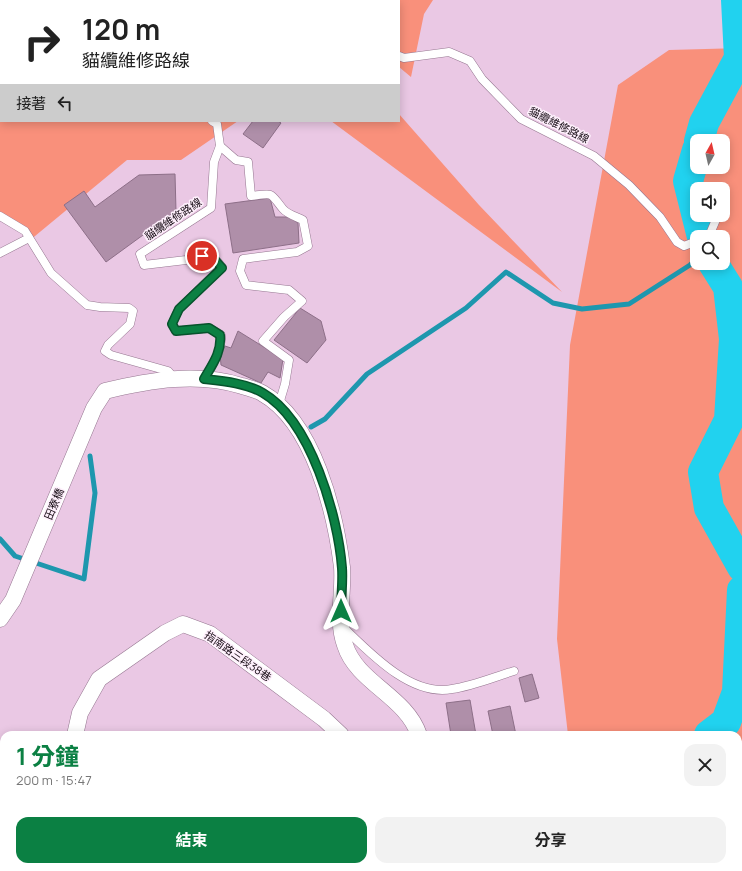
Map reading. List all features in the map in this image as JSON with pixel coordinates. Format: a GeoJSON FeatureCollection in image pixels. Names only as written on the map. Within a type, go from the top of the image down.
{"type":"FeatureCollection","features":[{"type":"Feature","properties":{"kind":"street"},"geometry":{"type":"LineString","coordinates":[[175,379],[204,379],[227,382],[261,392],[279,404],[298,430],[312,455],[331,507],[342,568],[341,625],[344,645],[354,663],[406,710],[418,731]]}},
{"type":"Feature","properties":{"kind":"street","name":"田寮橋"},"geometry":{"type":"LineString","coordinates":[[0,619],[13,600],[94,408],[105,391],[131,385],[175,379]]}},
{"type":"Feature","properties":{"kind":"street","name":"指南路三段38巷"},"geometry":{"type":"LineString","coordinates":[[76,731],[80,713],[99,679],[164,633],[183,624],[210,634],[324,719],[337,731]]}},
{"type":"Feature","properties":{"kind":"lane","name":"貓纜維修路線"},"geometry":{"type":"LineString","coordinates":[[400,56],[404,58],[449,52],[470,61],[482,79],[521,119],[594,156],[629,185],[660,217],[677,242],[684,246],[690,244]]}},
{"type":"Feature","properties":{"kind":"lane","name":"貓纜維修路線"},"geometry":{"type":"LineString","coordinates":[[204,379],[216,360],[221,341],[220,335],[209,328],[176,331],[172,324],[179,309],[222,268],[214,259],[202,256],[186,260],[144,265],[140,254],[211,208],[214,162],[220,146],[217,124],[214,122]]}},
{"type":"Feature","properties":{"kind":"lane"},"geometry":{"type":"LineString","coordinates":[[220,146],[236,160],[248,162],[251,196],[268,194],[274,196],[284,211],[303,220],[308,246],[297,252],[243,259],[240,271],[246,285],[289,290],[302,301],[284,317],[263,341],[289,360],[285,384],[279,404]]}},
{"type":"Feature","properties":{"kind":"lane"},"geometry":{"type":"LineString","coordinates":[[0,216],[25,231],[51,273],[87,305],[100,308],[129,308],[134,311],[130,324],[108,345],[105,351],[111,355],[168,371],[175,379]]}},
{"type":"Feature","properties":{"kind":"lane"},"geometry":{"type":"LineString","coordinates":[[0,253],[29,238]]}},
{"type":"Feature","properties":{"kind":"lane"},"geometry":{"type":"LineString","coordinates":[[341,625],[377,660],[428,690],[451,690],[514,671]]}},
{"type":"Feature","properties":{"kind":"shaded area"},"geometry":{"type":"Polygon","coordinates":[[[400,0],[433,0],[424,14],[411,77],[400,68],[400,0]]]}},
{"type":"Feature","properties":{"kind":"shaded area"},"geometry":{"type":"Polygon","coordinates":[[[742,48],[742,731],[568,731],[557,639],[570,345],[618,85],[669,50],[742,48]]]}},
{"type":"Feature","properties":{"kind":"shaded area"},"geometry":{"type":"Polygon","coordinates":[[[400,115],[479,205],[562,292],[332,122],[400,122],[400,115]]]}},
{"type":"Feature","properties":{"kind":"shaded area"},"geometry":{"type":"Polygon","coordinates":[[[0,122],[237,122],[181,160],[127,160],[29,241],[0,212],[0,122]]]}},
{"type":"Feature","properties":{"kind":"building"},"geometry":{"type":"Polygon","coordinates":[[[252,122],[281,123],[263,148],[243,134],[252,122]]]}},
{"type":"Feature","properties":{"kind":"building"},"geometry":{"type":"Polygon","coordinates":[[[175,174],[176,211],[106,262],[64,205],[84,191],[95,207],[139,175],[175,174]]]}},
{"type":"Feature","properties":{"kind":"building"},"geometry":{"type":"Polygon","coordinates":[[[270,198],[275,217],[289,217],[298,223],[299,243],[233,253],[225,204],[270,198]]]}},
{"type":"Feature","properties":{"kind":"building"},"geometry":{"type":"Polygon","coordinates":[[[300,308],[321,321],[326,340],[307,363],[274,340],[300,308]]]}},
{"type":"Feature","properties":{"kind":"building"},"geometry":{"type":"Polygon","coordinates":[[[238,331],[283,359],[280,378],[268,372],[261,383],[221,365],[220,354],[225,346],[231,348],[238,331]]]}},
{"type":"Feature","properties":{"kind":"building"},"geometry":{"type":"Polygon","coordinates":[[[532,674],[539,698],[525,702],[519,678],[532,674]]]}},
{"type":"Feature","properties":{"kind":"building"},"geometry":{"type":"Polygon","coordinates":[[[470,700],[475,731],[450,731],[446,703],[470,700]]]}},
{"type":"Feature","properties":{"kind":"building"},"geometry":{"type":"Polygon","coordinates":[[[510,706],[515,731],[492,731],[488,711],[510,706]]]}},
{"type":"Feature","properties":{"kind":"waterway"},"geometry":{"type":"LineString","coordinates":[[701,134],[704,123],[739,58],[736,0]]}},
{"type":"Feature","properties":{"kind":"waterway"},"geometry":{"type":"LineString","coordinates":[[690,174],[688,181],[700,230]]}},
{"type":"Feature","properties":{"kind":"waterway"},"geometry":{"type":"LineString","coordinates":[[311,427],[325,419],[367,374],[466,308],[506,272],[553,303],[582,309],[629,304],[690,265]]}},
{"type":"Feature","properties":{"kind":"waterway"},"geometry":{"type":"LineString","coordinates":[[717,270],[728,287],[734,339],[729,420],[703,472],[709,508],[742,567]]}},
{"type":"Feature","properties":{"kind":"waterway"},"geometry":{"type":"LineString","coordinates":[[0,539],[15,556],[84,579],[95,493],[90,456]]}},
{"type":"Feature","properties":{"kind":"waterway"},"geometry":{"type":"LineString","coordinates":[[714,731],[726,722],[737,692],[742,590]]}},
{"type":"Feature","properties":{"kind":"route"},"geometry":{"type":"LineString","coordinates":[[202,256],[214,259],[222,268],[179,309],[172,324],[176,331],[209,328],[220,335],[221,341],[216,360],[204,379],[227,382],[261,392],[279,404],[298,430],[312,455],[331,507],[342,568],[341,611]]}}]}
